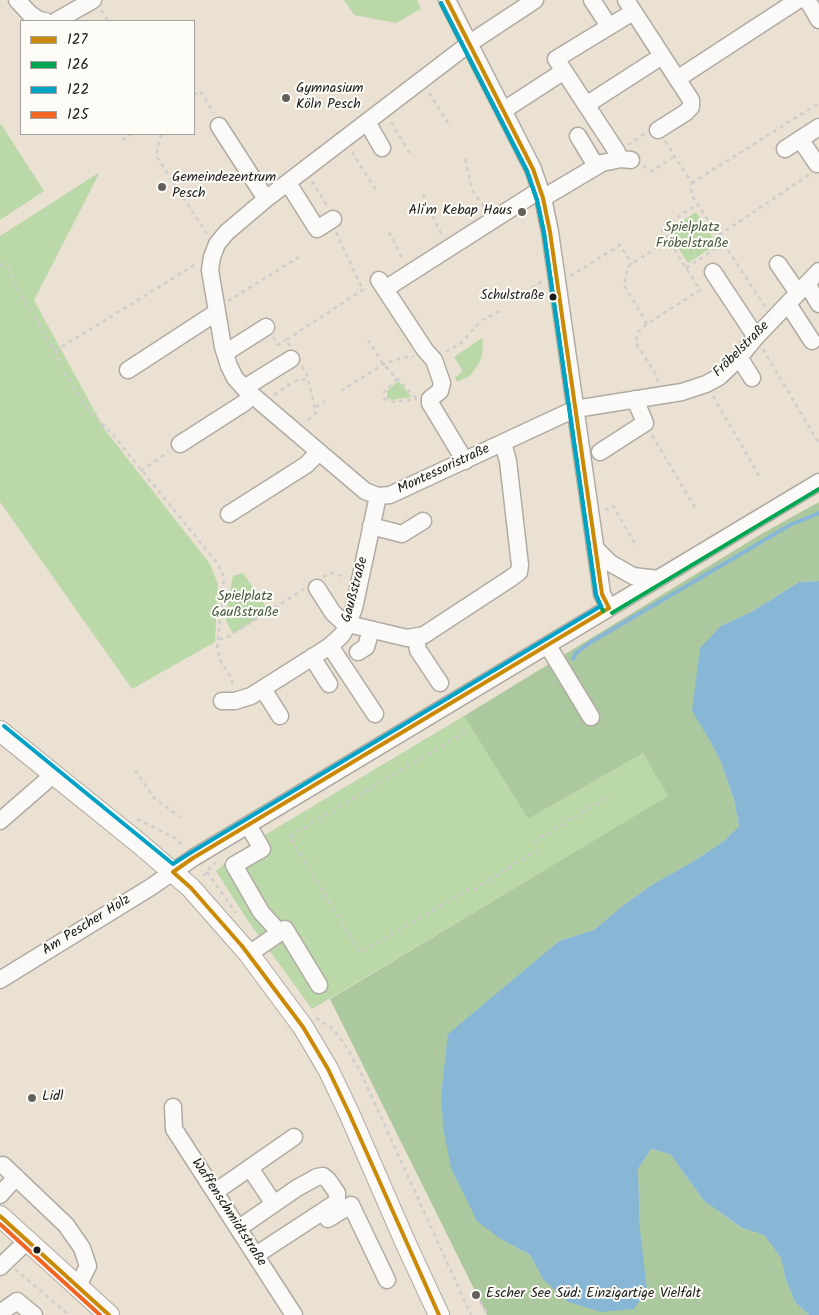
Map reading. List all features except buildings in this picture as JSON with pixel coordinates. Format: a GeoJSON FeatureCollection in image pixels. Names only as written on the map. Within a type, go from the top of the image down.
{"type":"FeatureCollection","features":[{"type":"Feature","properties":{"kind":"main road"},"geometry":{"type":"LineString","coordinates":[[0,731],[191,888],[249,954],[303,1027],[328,1069],[439,1315]]}},
{"type":"Feature","properties":{"kind":"main road"},"geometry":{"type":"LineString","coordinates":[[0,1216],[110,1315]]}},
{"type":"Feature","properties":{"kind":"street"},"geometry":{"type":"LineString","coordinates":[[17,0],[30,14],[39,20]]}},
{"type":"Feature","properties":{"kind":"street"},"geometry":{"type":"LineString","coordinates":[[58,20],[93,0]]}},
{"type":"Feature","properties":{"kind":"street"},"geometry":{"type":"LineString","coordinates":[[447,0],[533,169],[541,194],[550,232],[549,279],[576,409],[602,594],[609,608]]}},
{"type":"Feature","properties":{"kind":"street"},"geometry":{"type":"LineString","coordinates":[[378,496],[365,491],[252,395],[235,378],[225,353],[210,270],[215,248],[227,232],[266,199],[470,43],[536,0]]}},
{"type":"Feature","properties":{"kind":"street"},"geometry":{"type":"LineString","coordinates":[[592,0],[605,20]]}},
{"type":"Feature","properties":{"kind":"street"},"geometry":{"type":"LineString","coordinates":[[677,79],[798,0]]}},
{"type":"Feature","properties":{"kind":"street"},"geometry":{"type":"LineString","coordinates":[[806,0],[819,18]]}},
{"type":"Feature","properties":{"kind":"street"},"geometry":{"type":"LineString","coordinates":[[423,400],[430,399],[440,391],[442,383],[432,358],[382,284],[409,274],[492,220],[541,194],[596,166],[624,156],[586,105],[556,59],[632,5],[690,100],[691,107],[658,130]]}},
{"type":"Feature","properties":{"kind":"street"},"geometry":{"type":"LineString","coordinates":[[586,105],[662,56]]}},
{"type":"Feature","properties":{"kind":"street"},"geometry":{"type":"LineString","coordinates":[[504,110],[564,71]]}},
{"type":"Feature","properties":{"kind":"street"},"geometry":{"type":"LineString","coordinates":[[367,122],[382,148]]}},
{"type":"Feature","properties":{"kind":"street"},"geometry":{"type":"LineString","coordinates":[[219,126],[266,199]]}},
{"type":"Feature","properties":{"kind":"street"},"geometry":{"type":"LineString","coordinates":[[785,149],[819,127]]}},
{"type":"Feature","properties":{"kind":"street"},"geometry":{"type":"LineString","coordinates":[[578,136],[596,166]]}},
{"type":"Feature","properties":{"kind":"street"},"geometry":{"type":"LineString","coordinates":[[800,139],[814,169]]}},
{"type":"Feature","properties":{"kind":"street"},"geometry":{"type":"LineString","coordinates":[[288,183],[317,229],[332,219]]}},
{"type":"Feature","properties":{"kind":"street"},"geometry":{"type":"LineString","coordinates":[[778,264],[797,294],[812,341]]}},
{"type":"Feature","properties":{"kind":"street","name":"Fröbelstraße"},"geometry":{"type":"LineString","coordinates":[[576,409],[682,392],[706,384],[719,376],[739,357],[819,271]]}},
{"type":"Feature","properties":{"kind":"street"},"geometry":{"type":"LineString","coordinates":[[714,272],[756,337]]}},
{"type":"Feature","properties":{"kind":"street"},"geometry":{"type":"LineString","coordinates":[[797,294],[819,304]]}},
{"type":"Feature","properties":{"kind":"street"},"geometry":{"type":"LineString","coordinates":[[128,370],[216,308]]}},
{"type":"Feature","properties":{"kind":"street"},"geometry":{"type":"LineString","coordinates":[[225,353],[266,327]]}},
{"type":"Feature","properties":{"kind":"street"},"geometry":{"type":"LineString","coordinates":[[180,444],[244,403],[294,357]]}},
{"type":"Feature","properties":{"kind":"street"},"geometry":{"type":"LineString","coordinates":[[739,357],[752,378]]}},
{"type":"Feature","properties":{"kind":"street"},"geometry":{"type":"LineString","coordinates":[[600,452],[645,422],[635,399]]}},
{"type":"Feature","properties":{"kind":"street"},"geometry":{"type":"LineString","coordinates":[[423,400],[430,403],[460,463]]}},
{"type":"Feature","properties":{"kind":"street","name":"Montessoristraße"},"geometry":{"type":"LineString","coordinates":[[378,496],[390,495],[576,409]]}},
{"type":"Feature","properties":{"kind":"street"},"geometry":{"type":"LineString","coordinates":[[425,418],[460,463]]}},
{"type":"Feature","properties":{"kind":"street"},"geometry":{"type":"LineString","coordinates":[[314,585],[338,619],[348,624],[407,638],[424,635],[519,572],[520,565],[508,461],[503,443]]}},
{"type":"Feature","properties":{"kind":"street"},"geometry":{"type":"LineString","coordinates":[[229,514],[306,465],[319,452]]}},
{"type":"Feature","properties":{"kind":"street","name":"Am Pescher Holz"},"geometry":{"type":"LineString","coordinates":[[0,980],[248,825],[819,482]]}},
{"type":"Feature","properties":{"kind":"street","name":"Gaußstraße"},"geometry":{"type":"LineString","coordinates":[[229,701],[251,696],[263,689],[330,646],[342,635],[354,608],[378,496]]}},
{"type":"Feature","properties":{"kind":"street"},"geometry":{"type":"LineString","coordinates":[[371,526],[402,534],[424,521]]}},
{"type":"Feature","properties":{"kind":"street"},"geometry":{"type":"LineString","coordinates":[[595,548],[610,563],[633,576],[658,578]]}},
{"type":"Feature","properties":{"kind":"street"},"geometry":{"type":"LineString","coordinates":[[358,652],[366,647],[371,630]]}},
{"type":"Feature","properties":{"kind":"street"},"geometry":{"type":"LineString","coordinates":[[416,637],[418,650],[440,683]]}},
{"type":"Feature","properties":{"kind":"street"},"geometry":{"type":"LineString","coordinates":[[330,646],[374,714]]}},
{"type":"Feature","properties":{"kind":"street"},"geometry":{"type":"LineString","coordinates":[[548,646],[591,717]]}},
{"type":"Feature","properties":{"kind":"street"},"geometry":{"type":"LineString","coordinates":[[312,657],[329,684]]}},
{"type":"Feature","properties":{"kind":"street"},"geometry":{"type":"LineString","coordinates":[[263,689],[280,716]]}},
{"type":"Feature","properties":{"kind":"street"},"geometry":{"type":"LineString","coordinates":[[0,821],[53,774]]}},
{"type":"Feature","properties":{"kind":"street"},"geometry":{"type":"LineString","coordinates":[[248,825],[262,849],[234,865],[261,912],[280,933]]}},
{"type":"Feature","properties":{"kind":"street"},"geometry":{"type":"LineString","coordinates":[[249,954],[286,929],[319,985]]}},
{"type":"Feature","properties":{"kind":"street","name":"Waffenschmidtstraße"},"geometry":{"type":"LineString","coordinates":[[173,1107],[174,1129],[294,1315]]}},
{"type":"Feature","properties":{"kind":"street"},"geometry":{"type":"LineString","coordinates":[[215,1192],[294,1137]]}},
{"type":"Feature","properties":{"kind":"street"},"geometry":{"type":"LineString","coordinates":[[3,1165],[66,1225],[82,1248],[88,1266],[78,1286]]}},
{"type":"Feature","properties":{"kind":"street"},"geometry":{"type":"LineString","coordinates":[[250,1168],[274,1204]]}},
{"type":"Feature","properties":{"kind":"street"},"geometry":{"type":"LineString","coordinates":[[239,1228],[317,1177],[323,1176],[337,1193],[338,1200],[334,1204],[258,1258]]}},
{"type":"Feature","properties":{"kind":"street"},"geometry":{"type":"LineString","coordinates":[[0,1195],[16,1178]]}},
{"type":"Feature","properties":{"kind":"street"},"geometry":{"type":"LineString","coordinates":[[258,1258],[351,1204],[387,1280]]}},
{"type":"Feature","properties":{"kind":"street"},"geometry":{"type":"LineString","coordinates":[[3,1264],[27,1241]]}},
{"type":"Feature","properties":{"kind":"street"},"geometry":{"type":"LineString","coordinates":[[0,1313],[17,1301],[34,1315]]}},
{"type":"Feature","properties":{"kind":"path"},"geometry":{"type":"LineString","coordinates":[[421,81],[448,123]]}},
{"type":"Feature","properties":{"kind":"path"},"geometry":{"type":"LineString","coordinates":[[195,94],[200,92],[217,119],[219,126]]}},
{"type":"Feature","properties":{"kind":"path"},"geometry":{"type":"LineString","coordinates":[[692,183],[819,103]]}},
{"type":"Feature","properties":{"kind":"path"},"geometry":{"type":"LineString","coordinates":[[383,110],[411,155]]}},
{"type":"Feature","properties":{"kind":"path"},"geometry":{"type":"LineString","coordinates":[[658,130],[692,183],[691,194],[773,319]]}},
{"type":"Feature","properties":{"kind":"path"},"geometry":{"type":"LineString","coordinates":[[122,140],[130,135]]}},
{"type":"Feature","properties":{"kind":"path"},"geometry":{"type":"LineString","coordinates":[[55,351],[215,248],[156,156],[161,135]]}},
{"type":"Feature","properties":{"kind":"path"},"geometry":{"type":"LineString","coordinates":[[344,140],[376,190]]}},
{"type":"Feature","properties":{"kind":"path"},"geometry":{"type":"LineString","coordinates":[[624,156],[652,171],[675,156]]}},
{"type":"Feature","properties":{"kind":"path"},"geometry":{"type":"LineString","coordinates":[[465,159],[472,190],[492,220]]}},
{"type":"Feature","properties":{"kind":"path"},"geometry":{"type":"LineString","coordinates":[[718,235],[814,169]]}},
{"type":"Feature","properties":{"kind":"path"},"geometry":{"type":"LineString","coordinates":[[423,194],[448,249]]}},
{"type":"Feature","properties":{"kind":"path"},"geometry":{"type":"LineString","coordinates":[[660,395],[657,376],[636,343],[637,333],[647,324],[700,290],[661,228],[698,204]]}},
{"type":"Feature","properties":{"kind":"path"},"geometry":{"type":"LineString","coordinates":[[389,232],[409,274]]}},
{"type":"Feature","properties":{"kind":"path"},"geometry":{"type":"LineString","coordinates":[[647,324],[624,285],[628,266],[669,240]]}},
{"type":"Feature","properties":{"kind":"path"},"geometry":{"type":"LineString","coordinates":[[686,268],[724,243]]}},
{"type":"Feature","properties":{"kind":"path"},"geometry":{"type":"LineString","coordinates":[[519,298],[549,279],[567,277],[620,245],[632,264]]}},
{"type":"Feature","properties":{"kind":"path"},"geometry":{"type":"LineString","coordinates":[[216,308],[232,300],[299,257]]}},
{"type":"Feature","properties":{"kind":"path"},"geometry":{"type":"LineString","coordinates":[[0,264],[8,267],[23,299],[87,408],[112,435],[217,563],[224,577],[217,650],[221,662],[232,679],[229,701]]}},
{"type":"Feature","properties":{"kind":"path"},"geometry":{"type":"LineString","coordinates":[[301,436],[309,419],[316,413],[308,379],[286,340],[382,284]]}},
{"type":"Feature","properties":{"kind":"path"},"geometry":{"type":"LineString","coordinates":[[341,391],[384,364],[401,358],[419,356],[432,358],[462,342],[482,320],[502,310]]}},
{"type":"Feature","properties":{"kind":"path"},"geometry":{"type":"LineString","coordinates":[[756,337],[818,442]]}},
{"type":"Feature","properties":{"kind":"path"},"geometry":{"type":"LineString","coordinates":[[368,340],[397,379],[423,400]]}},
{"type":"Feature","properties":{"kind":"path"},"geometry":{"type":"LineString","coordinates":[[252,395],[296,380],[308,379]]}},
{"type":"Feature","properties":{"kind":"path"},"geometry":{"type":"LineString","coordinates":[[397,379],[384,392],[385,399],[394,402],[423,400]]}},
{"type":"Feature","properties":{"kind":"path"},"geometry":{"type":"LineString","coordinates":[[706,384],[760,477]]}},
{"type":"Feature","properties":{"kind":"path"},"geometry":{"type":"LineString","coordinates":[[315,408],[325,401]]}},
{"type":"Feature","properties":{"kind":"path"},"geometry":{"type":"LineString","coordinates":[[645,422],[696,510]]}},
{"type":"Feature","properties":{"kind":"path"},"geometry":{"type":"LineString","coordinates":[[141,471],[180,444]]}},
{"type":"Feature","properties":{"kind":"path"},"geometry":{"type":"LineString","coordinates":[[591,517],[613,506],[637,547]]}},
{"type":"Feature","properties":{"kind":"path"},"geometry":{"type":"LineString","coordinates":[[219,639],[226,638],[331,574],[360,580]]}},
{"type":"Feature","properties":{"kind":"path"},"geometry":{"type":"LineString","coordinates":[[465,732],[288,837],[361,952],[538,850]]}},
{"type":"Feature","properties":{"kind":"path"},"geometry":{"type":"LineString","coordinates":[[135,770],[154,798],[180,817]]}},
{"type":"Feature","properties":{"kind":"path"},"geometry":{"type":"LineString","coordinates":[[533,842],[609,796]]}},
{"type":"Feature","properties":{"kind":"path"},"geometry":{"type":"LineString","coordinates":[[3,1264],[22,1276],[69,1315]]}},
{"type":"Feature","properties":{"kind":"path"},"geometry":{"type":"LineString","coordinates":[[476,1295],[488,1315]]}},
{"type":"Feature","properties":{"kind":"green space"},"geometry":{"type":"Polygon","coordinates":[[[344,0],[417,0],[421,9],[396,23],[354,15],[344,0]]]}},
{"type":"Feature","properties":{"kind":"green space"},"geometry":{"type":"Polygon","coordinates":[[[0,125],[44,191],[0,220],[0,125]]]}},
{"type":"Feature","properties":{"kind":"green space"},"geometry":{"type":"Polygon","coordinates":[[[100,172],[34,300],[105,430],[210,564],[218,584],[215,642],[132,689],[0,502],[0,236],[100,172]]]}},
{"type":"Feature","properties":{"kind":"green space","name":"Spielplatz Fröbelstraße"},"geometry":{"type":"Polygon","coordinates":[[[696,212],[717,244],[688,263],[667,231],[696,212]]]}},
{"type":"Feature","properties":{"kind":"green space"},"geometry":{"type":"Polygon","coordinates":[[[482,338],[482,356],[478,365],[470,376],[457,382],[455,377],[462,370],[454,357],[482,338]]]}},
{"type":"Feature","properties":{"kind":"green space"},"geometry":{"type":"Polygon","coordinates":[[[398,381],[411,397],[392,400],[387,398],[387,391],[398,381]]]}},
{"type":"Feature","properties":{"kind":"green space"},"geometry":{"type":"Polygon","coordinates":[[[819,502],[819,581],[799,582],[753,611],[721,626],[709,739],[721,762],[734,800],[739,826],[724,841],[694,861],[653,884],[621,907],[594,930],[559,941],[449,1034],[441,1095],[499,1238],[530,1255],[543,1279],[640,1229],[638,1169],[651,1149],[670,1154],[704,1201],[742,1228],[764,1235],[781,1258],[785,1277],[795,1302],[809,1315],[487,1315],[330,999],[668,796],[643,753],[528,819],[464,716],[763,533],[819,502]]]}},
{"type":"Feature","properties":{"kind":"green space","name":"Spielplatz Gaußstraße"},"geometry":{"type":"Polygon","coordinates":[[[243,573],[269,611],[233,634],[226,621],[227,608],[233,576],[243,573]]]}},
{"type":"Feature","properties":{"kind":"green space"},"geometry":{"type":"Polygon","coordinates":[[[464,716],[528,819],[643,753],[669,796],[312,1009],[248,921],[216,871],[238,852],[263,836],[464,716]]]}},
{"type":"Feature","properties":{"kind":"water"},"geometry":{"type":"Polygon","coordinates":[[[819,581],[819,1315],[809,1315],[795,1302],[785,1277],[781,1258],[764,1235],[742,1228],[704,1201],[670,1154],[651,1149],[638,1169],[640,1229],[647,1290],[634,1309],[601,1312],[568,1302],[543,1279],[530,1255],[499,1238],[477,1221],[451,1168],[443,1127],[441,1095],[448,1034],[559,941],[594,930],[621,907],[653,884],[694,861],[724,841],[739,826],[734,800],[721,762],[692,711],[700,648],[721,626],[753,611],[799,582],[819,581]]]}},
{"type":"Feature","properties":{"kind":"waterway"},"geometry":{"type":"LineString","coordinates":[[573,659],[576,653],[591,642],[790,525],[819,513]]}},
{"type":"Feature","properties":{"kind":"transit line","name":"127"},"geometry":{"type":"LineString","coordinates":[[447,0],[533,169],[543,198],[550,232],[602,594],[609,608]]}},
{"type":"Feature","properties":{"kind":"transit line","name":"126"},"geometry":{"type":"LineString","coordinates":[[441,3],[527,171],[537,200],[544,233],[596,595],[603,611]]}},
{"type":"Feature","properties":{"kind":"transit line","name":"122"},"geometry":{"type":"LineString","coordinates":[[4,726],[173,864],[601,606],[596,595],[544,233],[537,200],[527,171],[441,3]]}},
{"type":"Feature","properties":{"kind":"transit line","name":"126"},"geometry":{"type":"LineString","coordinates":[[612,613],[819,489]]}},
{"type":"Feature","properties":{"kind":"transit line","name":"127"},"geometry":{"type":"LineString","coordinates":[[173,872],[193,858],[609,608]]}},
{"type":"Feature","properties":{"kind":"transit line","name":"127"},"geometry":{"type":"LineString","coordinates":[[173,872],[191,888],[242,946],[303,1027],[328,1069],[349,1113],[439,1315]]}},
{"type":"Feature","properties":{"kind":"transit line","name":"127"},"geometry":{"type":"LineString","coordinates":[[0,1216],[109,1315]]}},
{"type":"Feature","properties":{"kind":"transit line","name":"125"},"geometry":{"type":"LineString","coordinates":[[0,1224],[100,1315]]}},
{"type":"Feature","properties":{"kind":"place","name":"Gymnasium Köln Pesch"},"geometry":{"type":"Point","coordinates":[286,98]}},
{"type":"Feature","properties":{"kind":"place","name":"Gemeindezentrum Pesch"},"geometry":{"type":"Point","coordinates":[162,187]}},
{"type":"Feature","properties":{"kind":"place","name":"Ali'm Kebap Haus"},"geometry":{"type":"Point","coordinates":[522,212]}},
{"type":"Feature","properties":{"kind":"place","name":"Schulstraße"},"geometry":{"type":"Point","coordinates":[553,297]}},
{"type":"Feature","properties":{"kind":"place","name":"Lidl"},"geometry":{"type":"Point","coordinates":[32,1098]}},
{"type":"Feature","properties":{"kind":"place","name":"Escher See Süd: Einzigartige Vielfalt"},"geometry":{"type":"Point","coordinates":[476,1295]}}]}
